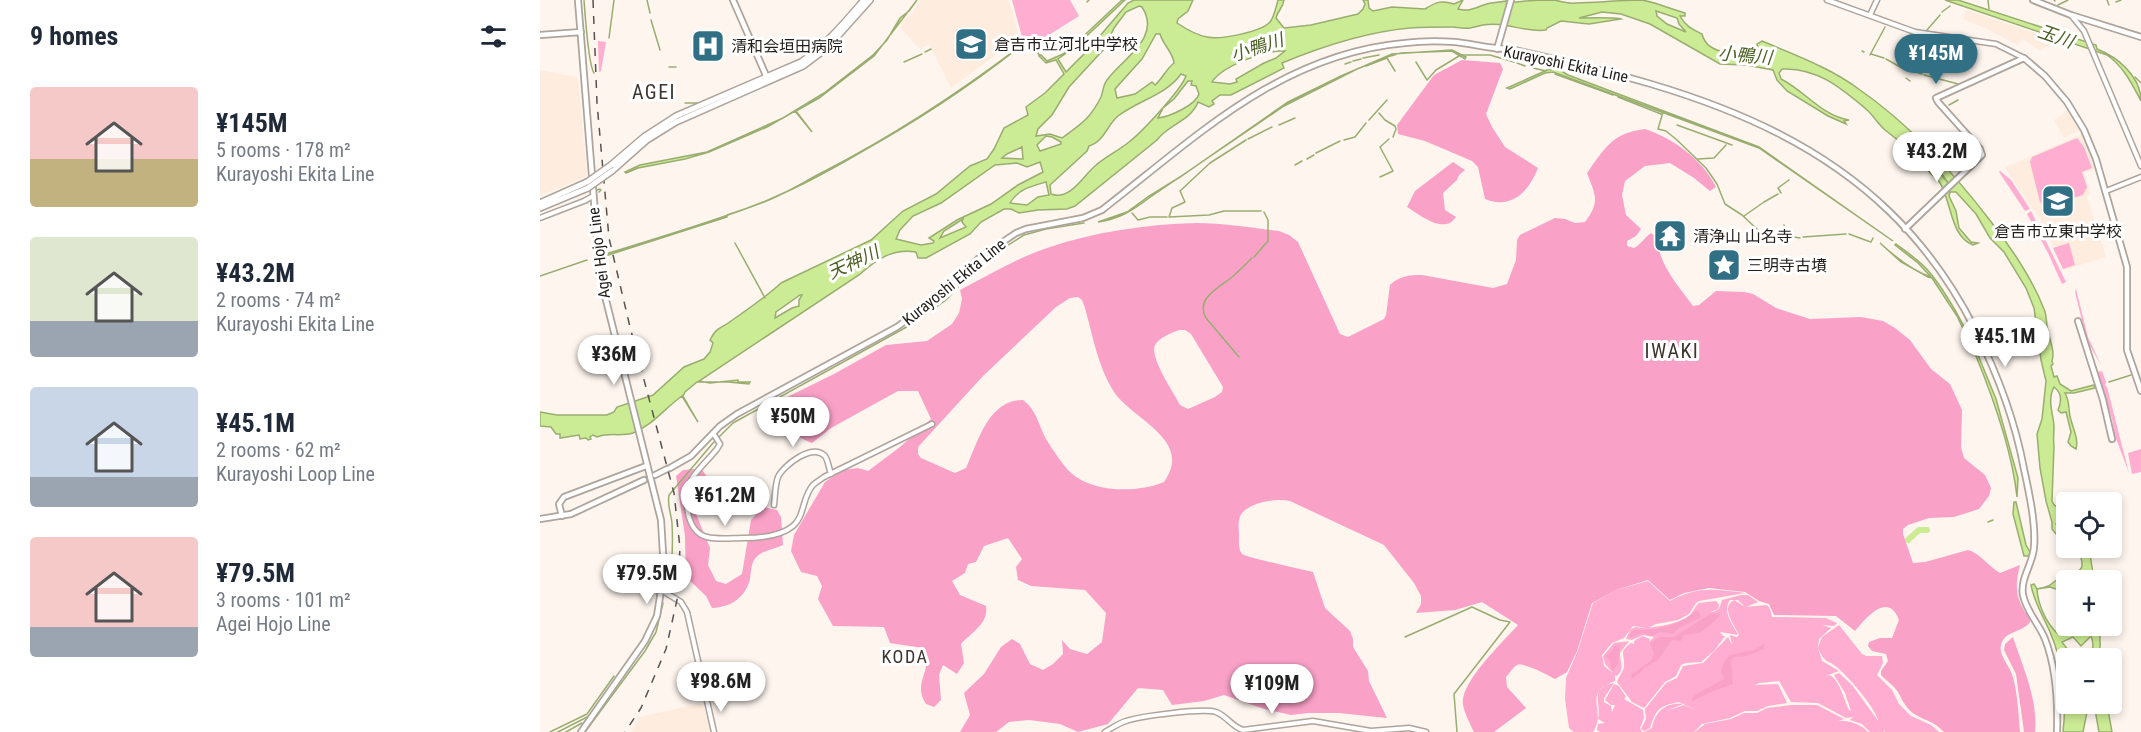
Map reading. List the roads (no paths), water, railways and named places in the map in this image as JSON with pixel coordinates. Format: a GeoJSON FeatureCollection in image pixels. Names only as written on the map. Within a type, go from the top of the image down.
{"type":"FeatureCollection","features":[{"type":"Feature","properties":{"kind":"highway"},"geometry":{"type":"LineString","coordinates":[[767,79],[801,62],[815,52],[833,36],[864,0]]}},
{"type":"Feature","properties":{"kind":"highway"},"geometry":{"type":"LineString","coordinates":[[540,208],[587,185],[612,168],[645,136],[676,116],[803,66],[828,48],[870,0]]}},
{"type":"Feature","properties":{"kind":"highway"},"geometry":{"type":"LineString","coordinates":[[540,203],[587,185]]}},
{"type":"Feature","properties":{"kind":"main road","name":"Agei Hojo Line"},"geometry":{"type":"LineString","coordinates":[[578,0],[597,259],[605,305],[662,530],[664,570],[657,616],[649,634],[581,732]]}},
{"type":"Feature","properties":{"kind":"main road"},"geometry":{"type":"LineString","coordinates":[[733,0],[767,79]]}},
{"type":"Feature","properties":{"kind":"main road"},"geometry":{"type":"LineString","coordinates":[[1498,46],[1511,0]]}},
{"type":"Feature","properties":{"kind":"main road"},"geometry":{"type":"LineString","coordinates":[[2033,0],[2071,15],[2141,37]]}},
{"type":"Feature","properties":{"kind":"main road"},"geometry":{"type":"LineString","coordinates":[[540,35],[581,32]]}},
{"type":"Feature","properties":{"kind":"main road","name":"Kurayoshi Ekita Line"},"geometry":{"type":"LineString","coordinates":[[655,475],[691,456],[713,433],[737,414],[897,327],[948,290],[979,258],[1016,233],[1083,218],[1102,210],[1212,122],[1254,94],[1292,73],[1338,56],[1389,44],[1454,42],[1498,46],[1621,75],[1694,98],[1763,125],[1811,150],[1845,172],[1907,227],[1946,279],[1966,312],[1994,369],[2007,405],[2024,466],[2034,539],[2033,557],[2023,582],[2023,595],[2048,648],[2056,699],[2056,732]]}},
{"type":"Feature","properties":{"kind":"main road"},"geometry":{"type":"LineString","coordinates":[[1907,227],[1982,155],[1980,149],[1936,98],[2024,58],[2058,90],[2090,145],[2106,191],[2127,267],[2127,350],[2141,391]]}},
{"type":"Feature","properties":{"kind":"main road"},"geometry":{"type":"LineString","coordinates":[[2078,321],[2105,406],[2112,439]]}},
{"type":"Feature","properties":{"kind":"main road"},"geometry":{"type":"LineString","coordinates":[[562,516],[559,504],[564,497],[646,464]]}},
{"type":"Feature","properties":{"kind":"main road"},"geometry":{"type":"LineString","coordinates":[[540,519],[571,514],[644,480]]}},
{"type":"Feature","properties":{"kind":"street"},"geometry":{"type":"LineString","coordinates":[[1827,0],[1916,32],[1996,44],[2024,58]]}},
{"type":"Feature","properties":{"kind":"street"},"geometry":{"type":"LineString","coordinates":[[1870,15],[1877,0]]}},
{"type":"Feature","properties":{"kind":"street"},"geometry":{"type":"LineString","coordinates":[[2071,15],[2078,21],[2089,42],[2141,166]]}},
{"type":"Feature","properties":{"kind":"street"},"geometry":{"type":"LineString","coordinates":[[2106,191],[2141,177]]}},
{"type":"Feature","properties":{"kind":"street"},"geometry":{"type":"LineString","coordinates":[[540,218],[593,196]]}},
{"type":"Feature","properties":{"kind":"street"},"geometry":{"type":"LineString","coordinates":[[713,433],[720,444],[692,478],[688,490],[687,502],[691,523],[699,534],[707,537],[758,538],[782,532],[793,526],[801,514],[812,486],[870,452],[932,424]]}},
{"type":"Feature","properties":{"kind":"street"},"geometry":{"type":"LineString","coordinates":[[774,505],[777,478],[784,467],[801,456],[814,452],[820,453],[826,457],[831,474]]}},
{"type":"Feature","properties":{"kind":"street"},"geometry":{"type":"LineString","coordinates":[[661,590],[681,602],[687,612],[714,732]]}},
{"type":"Feature","properties":{"kind":"street"},"geometry":{"type":"LineString","coordinates":[[1105,732],[1126,721],[1141,718],[1211,711],[1224,717],[1237,729],[1243,730],[1312,721],[1371,731],[1409,728],[1426,732]]}},
{"type":"Feature","properties":{"kind":"water"},"geometry":{"type":"Polygon","coordinates":[[[1122,0],[1125,0],[1075,47],[1058,59],[1066,72],[1128,3],[1134,0],[1193,0],[1188,11],[1178,19],[1177,23],[1195,33],[1213,38],[1240,34],[1265,26],[1273,17],[1278,0],[1284,0],[1276,18],[1284,28],[1311,25],[1358,14],[1365,4],[1363,0],[1368,0],[1369,8],[1373,11],[1392,7],[1425,9],[1439,2],[1454,4],[1463,0],[1458,9],[1471,9],[1510,0],[1507,3],[1547,0],[1573,3],[1641,0],[1685,13],[1685,16],[1680,16],[1684,22],[1702,34],[1708,45],[1719,50],[1741,51],[1758,47],[1757,44],[1762,41],[1849,82],[1897,119],[1931,151],[1947,168],[1963,186],[1999,233],[2034,286],[2045,311],[2053,350],[2051,366],[2054,377],[2057,376],[2060,384],[2071,391],[2094,385],[2095,388],[2065,393],[2076,437],[2076,449],[2068,442],[2071,432],[2066,412],[2061,413],[2058,410],[2060,395],[2054,387],[2052,392],[2054,446],[2052,501],[2056,506],[2056,534],[2052,529],[2040,468],[2037,434],[2042,419],[2046,381],[2034,308],[2026,288],[2004,252],[1990,238],[1976,214],[1956,192],[1950,192],[1949,196],[1956,211],[1959,228],[1971,242],[1978,243],[1973,245],[1965,241],[1956,227],[1940,183],[1918,158],[1885,130],[1866,109],[1828,81],[1795,69],[1782,69],[1779,73],[1781,79],[1830,114],[1849,120],[1844,121],[1846,124],[1828,116],[1787,91],[1777,80],[1773,70],[1746,65],[1720,64],[1650,24],[1621,14],[1602,12],[1579,18],[1621,19],[1589,24],[1561,21],[1546,30],[1491,24],[1468,28],[1410,28],[1377,33],[1313,51],[1282,63],[1284,68],[1231,95],[1220,95],[1212,101],[1214,104],[1209,107],[1198,102],[1190,114],[1167,130],[1075,206],[1067,209],[1019,213],[1011,209],[1004,209],[981,222],[970,234],[926,258],[918,258],[916,252],[899,252],[885,256],[699,381],[704,382],[697,382],[685,392],[683,396],[698,422],[682,396],[647,426],[633,433],[597,437],[593,435],[588,440],[580,439],[579,435],[560,438],[560,434],[556,434],[551,427],[540,426],[540,412],[557,415],[607,415],[614,412],[617,407],[653,395],[684,367],[704,359],[710,352],[713,343],[710,340],[717,330],[757,303],[781,283],[871,240],[903,211],[936,194],[970,166],[987,159],[1004,128],[1028,115],[1026,107],[1045,93],[1064,74],[1056,60],[1046,63],[1039,56],[1041,55],[1047,61],[1063,54],[1122,0]],[[1139,6],[1126,12],[1114,28],[1105,48],[1069,87],[1052,115],[1038,129],[1036,136],[1050,134],[1062,138],[1080,125],[1097,105],[1107,80],[1144,38],[1147,18],[1142,7],[1139,6]],[[1656,11],[1657,16],[1667,24],[1686,32],[1677,18],[1656,11]],[[1156,34],[1142,59],[1115,89],[1117,98],[1135,94],[1152,82],[1155,85],[1174,63],[1160,34],[1156,34]],[[1285,51],[1267,53],[1234,65],[1212,82],[1230,84],[1237,82],[1236,79],[1285,51]],[[1181,74],[1168,87],[1118,116],[1102,137],[1089,146],[1087,151],[1050,185],[1051,194],[1058,195],[1070,191],[1090,170],[1135,137],[1169,100],[1186,76],[1181,74]],[[1188,81],[1174,99],[1163,108],[1158,118],[1182,110],[1197,98],[1199,94],[1196,86],[1191,85],[1192,81],[1188,81]],[[1046,136],[1037,145],[1040,151],[1061,144],[1061,142],[1046,136]],[[1022,147],[1007,154],[1002,158],[1023,159],[1022,147]],[[1925,152],[1927,158],[1948,183],[1935,164],[1945,168],[1942,163],[1925,152]],[[1040,162],[1027,167],[1017,163],[995,165],[941,203],[913,216],[900,230],[896,239],[921,245],[933,243],[934,241],[929,238],[1043,172],[1040,162]],[[1046,182],[1021,191],[1010,203],[1027,205],[1038,197],[1049,195],[1046,182]],[[963,219],[944,231],[940,238],[966,227],[962,222],[963,219]],[[800,295],[776,312],[775,318],[799,306],[802,295],[800,295]]]}},
{"type":"Feature","properties":{"kind":"water","name":"玉川"},"geometry":{"type":"Polygon","coordinates":[[[1945,0],[1958,0],[2096,45],[2097,49],[2113,57],[2133,76],[2141,101],[2123,70],[2107,55],[1945,0]]]}},
{"type":"Feature","properties":{"kind":"water"},"geometry":{"type":"Polygon","coordinates":[[[908,12],[889,36],[900,18],[908,12]]]}},
{"type":"Feature","properties":{"kind":"water"},"geometry":{"type":"Polygon","coordinates":[[[883,44],[874,56],[819,98],[796,111],[812,132],[795,111],[824,93],[873,55],[883,44]]]}},
{"type":"Feature","properties":{"kind":"water"},"geometry":{"type":"Polygon","coordinates":[[[1031,44],[1034,46],[1033,48],[1028,45],[1021,46],[961,90],[920,117],[878,143],[781,194],[902,128],[1022,45],[1031,44]]]}},
{"type":"Feature","properties":{"kind":"water"},"geometry":{"type":"Polygon","coordinates":[[[1452,50],[1466,57],[1465,59],[1452,51],[1416,52],[1452,50]]]}},
{"type":"Feature","properties":{"kind":"water"},"geometry":{"type":"Polygon","coordinates":[[[1392,54],[1399,54],[1387,57],[1360,68],[1392,54]]]}},
{"type":"Feature","properties":{"kind":"water"},"geometry":{"type":"Polygon","coordinates":[[[1558,69],[1568,75],[1759,147],[1893,241],[1759,148],[1553,72],[1545,73],[1510,89],[1507,88],[1547,70],[1558,69]]]}},
{"type":"Feature","properties":{"kind":"water"},"geometry":{"type":"Polygon","coordinates":[[[1356,70],[1284,106],[1190,170],[1288,102],[1356,70]]]}},
{"type":"Feature","properties":{"kind":"water"},"geometry":{"type":"Polygon","coordinates":[[[782,119],[709,152],[625,172],[640,165],[707,152],[782,119]]]}},
{"type":"Feature","properties":{"kind":"water"},"geometry":{"type":"Polygon","coordinates":[[[1178,178],[1131,211],[1119,217],[1098,222],[1127,212],[1178,178]]]}},
{"type":"Feature","properties":{"kind":"water"},"geometry":{"type":"Polygon","coordinates":[[[781,194],[772,199],[727,215],[781,194]]]}},
{"type":"Feature","properties":{"kind":"water"},"geometry":{"type":"Polygon","coordinates":[[[727,217],[599,258],[599,256],[727,217]]]}},
{"type":"Feature","properties":{"kind":"water"},"geometry":{"type":"Polygon","coordinates":[[[1880,243],[1897,257],[1910,267],[1901,262],[1880,243]]]}},
{"type":"Feature","properties":{"kind":"water"},"geometry":{"type":"Polygon","coordinates":[[[1895,245],[1910,254],[1938,283],[1961,321],[1976,351],[1974,352],[1957,316],[1932,278],[1910,267],[1931,277],[1918,263],[1895,245]]]}},
{"type":"Feature","properties":{"kind":"water"},"geometry":{"type":"Polygon","coordinates":[[[1978,355],[1996,399],[2018,478],[2017,497],[2007,443],[1976,356],[1978,355]]]}},
{"type":"Feature","properties":{"kind":"water"},"geometry":{"type":"Polygon","coordinates":[[[738,380],[738,382],[750,382],[749,384],[719,382],[738,380]]]}},
{"type":"Feature","properties":{"kind":"water"},"geometry":{"type":"Polygon","coordinates":[[[2014,502],[2016,502],[2026,545],[2030,552],[2029,556],[2024,556],[2013,514],[2014,502]]]}},
{"type":"Feature","properties":{"kind":"water"},"geometry":{"type":"Polygon","coordinates":[[[2081,558],[2091,558],[2092,570],[2080,570],[2081,558]]]}},
{"type":"Feature","properties":{"kind":"water"},"geometry":{"type":"Polygon","coordinates":[[[2056,581],[2056,589],[2050,587],[2037,589],[2049,586],[2056,581]]]}},
{"type":"Feature","properties":{"kind":"water"},"geometry":{"type":"Polygon","coordinates":[[[2034,584],[2043,613],[2056,632],[2056,636],[2091,636],[2081,646],[2073,637],[2062,642],[2066,648],[2056,648],[2056,651],[2032,591],[2031,585],[2034,584]]]}},
{"type":"Feature","properties":{"kind":"water"},"geometry":{"type":"Polygon","coordinates":[[[2091,636],[2100,636],[2100,648],[2093,648],[2091,636]]]}},
{"type":"Feature","properties":{"kind":"water"},"geometry":{"type":"Polygon","coordinates":[[[2064,714],[2087,714],[2083,732],[2063,732],[2064,714]]]}},
{"type":"Feature","properties":{"kind":"water"},"geometry":{"type":"Polygon","coordinates":[[[2096,714],[2109,714],[2112,732],[2099,732],[2096,714]]]}},
{"type":"Feature","properties":{"kind":"waterway"},"geometry":{"type":"LineString","coordinates":[[584,0],[589,51],[594,73]]}},
{"type":"Feature","properties":{"kind":"waterway"},"geometry":{"type":"LineString","coordinates":[[609,38],[614,0]]}},
{"type":"Feature","properties":{"kind":"waterway"},"geometry":{"type":"LineString","coordinates":[[647,0],[650,13]]}},
{"type":"Feature","properties":{"kind":"waterway"},"geometry":{"type":"LineString","coordinates":[[1988,0],[1989,9]]}},
{"type":"Feature","properties":{"kind":"waterway"},"geometry":{"type":"LineString","coordinates":[[2058,5],[2068,0]]}},
{"type":"Feature","properties":{"kind":"waterway"},"geometry":{"type":"LineString","coordinates":[[2107,0],[2109,5]]}},
{"type":"Feature","properties":{"kind":"waterway"},"geometry":{"type":"LineString","coordinates":[[2116,2],[2121,0]]}},
{"type":"Feature","properties":{"kind":"waterway"},"geometry":{"type":"LineString","coordinates":[[1942,12],[1950,6]]}},
{"type":"Feature","properties":{"kind":"waterway"},"geometry":{"type":"LineString","coordinates":[[1927,30],[1940,15]]}},
{"type":"Feature","properties":{"kind":"waterway"},"geometry":{"type":"LineString","coordinates":[[651,20],[660,50]]}},
{"type":"Feature","properties":{"kind":"waterway"},"geometry":{"type":"LineString","coordinates":[[1870,55],[1885,27]]}},
{"type":"Feature","properties":{"kind":"waterway"},"geometry":{"type":"LineString","coordinates":[[1033,46],[1040,56]]}},
{"type":"Feature","properties":{"kind":"waterway"},"geometry":{"type":"LineString","coordinates":[[925,52],[931,49]]}},
{"type":"Feature","properties":{"kind":"waterway"},"geometry":{"type":"LineString","coordinates":[[904,62],[922,54]]}},
{"type":"Feature","properties":{"kind":"waterway"},"geometry":{"type":"LineString","coordinates":[[1871,54],[1884,58]]}},
{"type":"Feature","properties":{"kind":"waterway"},"geometry":{"type":"LineString","coordinates":[[1363,58],[1379,55]]}},
{"type":"Feature","properties":{"kind":"waterway"},"geometry":{"type":"LineString","coordinates":[[1462,55],[1490,55],[1514,62]]}},
{"type":"Feature","properties":{"kind":"waterway"},"geometry":{"type":"LineString","coordinates":[[1428,79],[1436,70],[1459,56]]}},
{"type":"Feature","properties":{"kind":"waterway"},"geometry":{"type":"LineString","coordinates":[[1366,66],[1387,58],[1395,71]]}},
{"type":"Feature","properties":{"kind":"waterway"},"geometry":{"type":"LineString","coordinates":[[1353,61],[1361,59]]}},
{"type":"Feature","properties":{"kind":"waterway"},"geometry":{"type":"LineString","coordinates":[[1886,59],[1902,68],[1922,74]]}},
{"type":"Feature","properties":{"kind":"waterway"},"geometry":{"type":"LineString","coordinates":[[1345,64],[1351,62]]}},
{"type":"Feature","properties":{"kind":"waterway"},"geometry":{"type":"LineString","coordinates":[[1416,62],[1427,80]]}},
{"type":"Feature","properties":{"kind":"waterway"},"geometry":{"type":"LineString","coordinates":[[1517,63],[1525,66]]}},
{"type":"Feature","properties":{"kind":"waterway"},"geometry":{"type":"LineString","coordinates":[[669,67],[676,67]]}},
{"type":"Feature","properties":{"kind":"waterway"},"geometry":{"type":"LineString","coordinates":[[1533,68],[1546,71]]}},
{"type":"Feature","properties":{"kind":"waterway"},"geometry":{"type":"LineString","coordinates":[[1555,74],[1613,95]]}},
{"type":"Feature","properties":{"kind":"waterway"},"geometry":{"type":"LineString","coordinates":[[1924,75],[1962,85]]}},
{"type":"Feature","properties":{"kind":"waterway"},"geometry":{"type":"LineString","coordinates":[[2135,77],[2141,83]]}},
{"type":"Feature","properties":{"kind":"waterway"},"geometry":{"type":"LineString","coordinates":[[1906,78],[1910,81]]}},
{"type":"Feature","properties":{"kind":"waterway"},"geometry":{"type":"LineString","coordinates":[[1618,97],[1661,114]]}},
{"type":"Feature","properties":{"kind":"waterway"},"geometry":{"type":"LineString","coordinates":[[1369,120],[1387,100]]}},
{"type":"Feature","properties":{"kind":"waterway"},"geometry":{"type":"LineString","coordinates":[[1949,105],[1958,100]]}},
{"type":"Feature","properties":{"kind":"waterway"},"geometry":{"type":"LineString","coordinates":[[685,103],[699,103]]}},
{"type":"Feature","properties":{"kind":"waterway"},"geometry":{"type":"LineString","coordinates":[[1663,112],[1658,129],[1666,131],[1706,168],[1717,184],[1725,204],[1742,215],[1759,231]]}},
{"type":"Feature","properties":{"kind":"waterway"},"geometry":{"type":"LineString","coordinates":[[1379,113],[1395,126],[1393,137]]}},
{"type":"Feature","properties":{"kind":"waterway"},"geometry":{"type":"LineString","coordinates":[[1279,125],[1295,118]]}},
{"type":"Feature","properties":{"kind":"waterway"},"geometry":{"type":"LineString","coordinates":[[1344,140],[1355,137],[1366,123]]}},
{"type":"Feature","properties":{"kind":"waterway"},"geometry":{"type":"LineString","coordinates":[[1677,125],[1732,145]]}},
{"type":"Feature","properties":{"kind":"waterway"},"geometry":{"type":"LineString","coordinates":[[1248,139],[1272,127]]}},
{"type":"Feature","properties":{"kind":"waterway"},"geometry":{"type":"LineString","coordinates":[[1380,177],[1393,171],[1380,147],[1389,139]]}},
{"type":"Feature","properties":{"kind":"waterway"},"geometry":{"type":"LineString","coordinates":[[1246,140],[1210,163],[1180,191],[1185,202],[1172,208],[1169,217],[1209,215],[1224,211],[1261,211]]}},
{"type":"Feature","properties":{"kind":"waterway"},"geometry":{"type":"LineString","coordinates":[[1316,153],[1340,141]]}},
{"type":"Feature","properties":{"kind":"waterway"},"geometry":{"type":"LineString","coordinates":[[1698,159],[1714,158],[1726,145]]}},
{"type":"Feature","properties":{"kind":"waterway"},"geometry":{"type":"LineString","coordinates":[[1307,159],[1314,155]]}},
{"type":"Feature","properties":{"kind":"waterway"},"geometry":{"type":"LineString","coordinates":[[1295,165],[1302,161]]}},
{"type":"Feature","properties":{"kind":"waterway"},"geometry":{"type":"LineString","coordinates":[[1781,193],[1778,188],[1789,180]]}},
{"type":"Feature","properties":{"kind":"waterway"},"geometry":{"type":"LineString","coordinates":[[1744,216],[1778,194]]}},
{"type":"Feature","properties":{"kind":"waterway"},"geometry":{"type":"LineString","coordinates":[[1254,257],[1268,241],[1268,220],[1264,212]]}},
{"type":"Feature","properties":{"kind":"waterway"},"geometry":{"type":"LineString","coordinates":[[1132,213],[1138,220],[1167,217]]}},
{"type":"Feature","properties":{"kind":"waterway"},"geometry":{"type":"LineString","coordinates":[[668,584],[672,546],[669,495],[733,423],[912,324],[946,300],[983,261],[1024,235],[1084,223]]}},
{"type":"Feature","properties":{"kind":"waterway"},"geometry":{"type":"LineString","coordinates":[[1784,225],[1788,236],[1800,238]]}},
{"type":"Feature","properties":{"kind":"waterway"},"geometry":{"type":"LineString","coordinates":[[1803,237],[1846,234]]}},
{"type":"Feature","properties":{"kind":"waterway"},"geometry":{"type":"LineString","coordinates":[[1849,234],[1871,242],[1873,238]]}},
{"type":"Feature","properties":{"kind":"waterway"},"geometry":{"type":"LineString","coordinates":[[735,243],[765,298]]}},
{"type":"Feature","properties":{"kind":"waterway"},"geometry":{"type":"LineString","coordinates":[[1239,357],[1206,318],[1203,305],[1214,290],[1252,258]]}},
{"type":"Feature","properties":{"kind":"waterway"},"geometry":{"type":"LineString","coordinates":[[540,276],[587,260]]}},
{"type":"Feature","properties":{"kind":"waterway"},"geometry":{"type":"LineString","coordinates":[[2109,382],[2131,375]]}},
{"type":"Feature","properties":{"kind":"waterway"},"geometry":{"type":"LineString","coordinates":[[1988,522],[1993,520]]}},
{"type":"Feature","properties":{"kind":"waterway"},"geometry":{"type":"LineString","coordinates":[[1908,540],[1919,530],[1927,530]]}},
{"type":"Feature","properties":{"kind":"waterway"},"geometry":{"type":"LineString","coordinates":[[585,732],[645,651],[656,632],[663,603]]}},
{"type":"Feature","properties":{"kind":"waterway"},"geometry":{"type":"LineString","coordinates":[[1405,637],[1472,607],[1500,620],[1510,622],[1454,694],[1457,732]]}},
{"type":"Feature","properties":{"kind":"waterway"},"geometry":{"type":"LineString","coordinates":[[558,732],[589,716],[624,667]]}},
{"type":"Feature","properties":{"kind":"waterway"},"geometry":{"type":"LineString","coordinates":[[550,732],[587,714],[614,676]]}},
{"type":"Feature","properties":{"kind":"waterway"},"geometry":{"type":"LineString","coordinates":[[566,732],[582,723]]}},
{"type":"Feature","properties":{"kind":"railway"},"geometry":{"type":"LineString","coordinates":[[593,0],[597,103],[609,238],[674,493],[680,548],[677,600],[666,649],[641,708],[625,732]]}},
{"type":"Feature","properties":{"kind":"place","name":"倉吉市立河北中学校"},"geometry":{"type":"Point","coordinates":[971,44]}},
{"type":"Feature","properties":{"kind":"place","name":"清和会垣田病院"},"geometry":{"type":"Point","coordinates":[708,46]}},
{"type":"Feature","properties":{"kind":"place","name":"倉吉市立東中学校"},"geometry":{"type":"Point","coordinates":[2058,201]}},
{"type":"Feature","properties":{"kind":"place","name":"清浄山 山名寺"},"geometry":{"type":"Point","coordinates":[1670,236]}},
{"type":"Feature","properties":{"kind":"place","name":"三明寺古墳"},"geometry":{"type":"Point","coordinates":[1724,265]}},
{"type":"Feature","properties":{"kind":"district","name":"AGEI"},"geometry":{"type":"Point","coordinates":[654,92]}},
{"type":"Feature","properties":{"kind":"district","name":"IWAKI"},"geometry":{"type":"Point","coordinates":[1672,351]}},
{"type":"Feature","properties":{"kind":"district","name":"KODA"},"geometry":{"type":"Point","coordinates":[905,656]}},
{"type":"Feature","properties":{"kind":"water label","name":"小鴨川"},"geometry":{"type":"Point","coordinates":[1257,47]}},
{"type":"Feature","properties":{"kind":"water label","name":"小鴨川"},"geometry":{"type":"Point","coordinates":[1745,55]}},
{"type":"Feature","properties":{"kind":"water label","name":"天神川"},"geometry":{"type":"Point","coordinates":[853,262]}}]}
